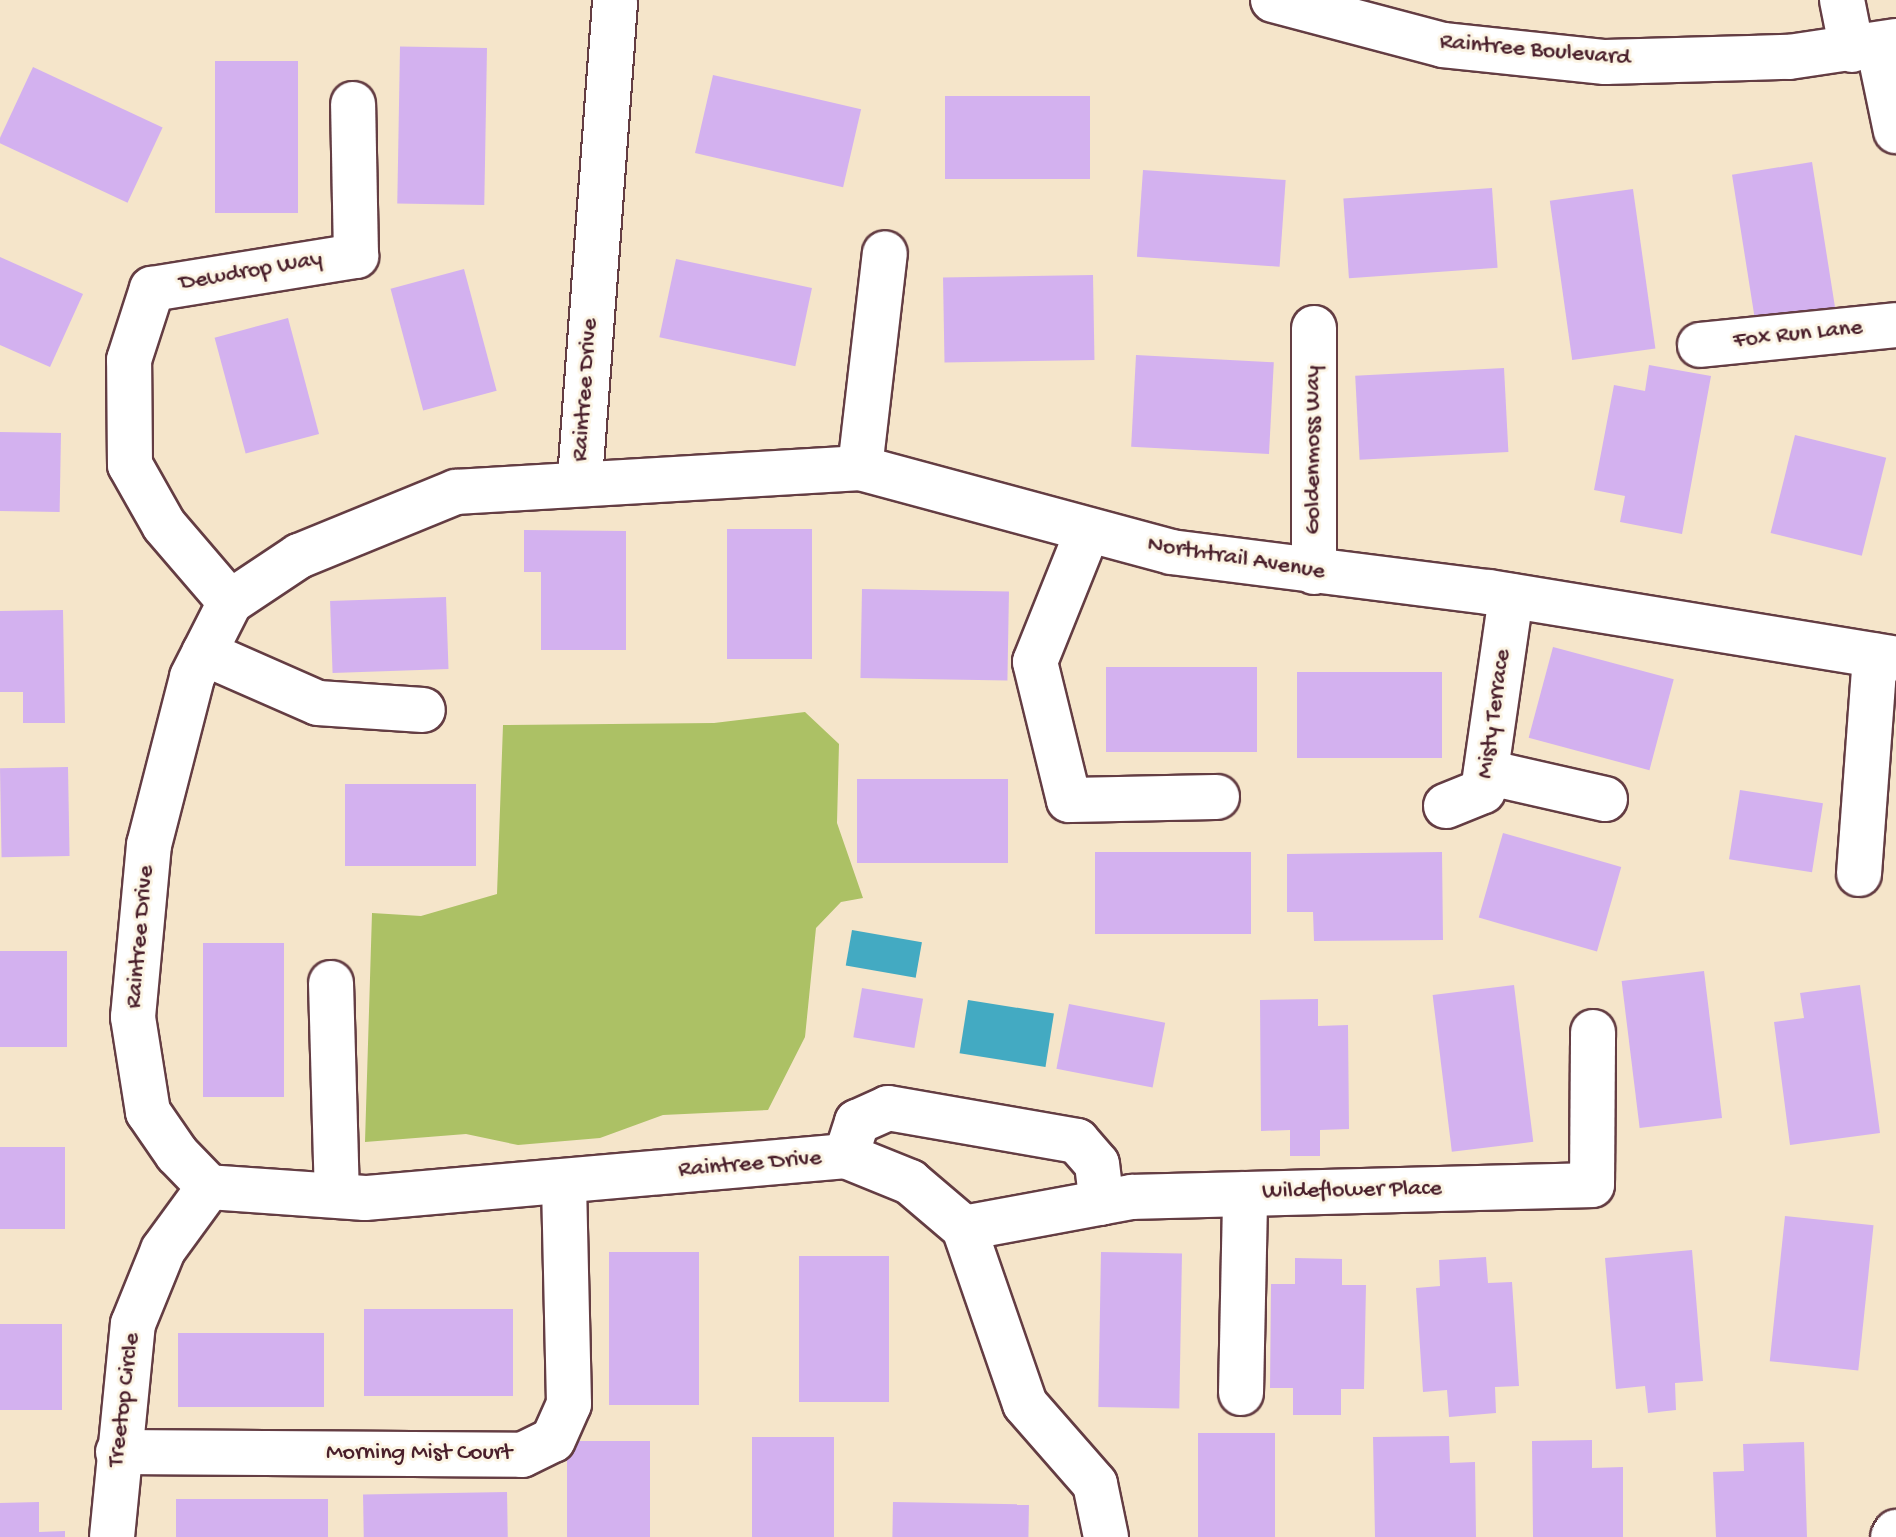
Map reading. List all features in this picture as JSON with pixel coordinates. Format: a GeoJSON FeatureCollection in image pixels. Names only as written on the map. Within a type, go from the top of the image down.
{"type":"FeatureCollection","features":[{"type":"Feature","properties":{"kind":"street","name":"Raintree Drive"},"geometry":{"type":"LineString","coordinates":[[615,0],[580,479],[456,492],[299,556],[230,602],[204,653],[149,845],[133,1017],[148,1112],[209,1187],[337,1193],[365,1198],[846,1156],[910,1182],[964,1228]]}},
{"type":"Feature","properties":{"kind":"street","name":"Raintree Boulevard"},"geometry":{"type":"LineString","coordinates":[[1273,0],[1443,45],[1538,57],[1619,62],[1875,45]]}},
{"type":"Feature","properties":{"kind":"street"},"geometry":{"type":"LineString","coordinates":[[1842,0],[1875,45],[1896,131]]}},
{"type":"Feature","properties":{"kind":"street","name":"Dewdrop Way"},"geometry":{"type":"LineString","coordinates":[[230,602],[164,525],[130,465],[129,360],[152,289],[356,256],[353,104]]}},
{"type":"Feature","properties":{"kind":"street"},"geometry":{"type":"LineString","coordinates":[[860,468],[873,403],[885,253]]}},
{"type":"Feature","properties":{"kind":"street","name":"Fox Run Lane"},"geometry":{"type":"LineString","coordinates":[[1700,345],[1896,325]]}},
{"type":"Feature","properties":{"kind":"street","name":"Goldenmoss Way"},"geometry":{"type":"LineString","coordinates":[[1314,328],[1314,572]]}},
{"type":"Feature","properties":{"kind":"street","name":"Northtrail Avenue"},"geometry":{"type":"LineString","coordinates":[[580,479],[860,468],[1171,552],[1511,596],[1886,657]]}},
{"type":"Feature","properties":{"kind":"street"},"geometry":{"type":"LineString","coordinates":[[1088,530],[1035,662],[1069,800],[1217,797]]}},
{"type":"Feature","properties":{"kind":"street","name":"Misty Terrace"},"geometry":{"type":"LineString","coordinates":[[1446,806],[1483,791],[1511,596]]}},
{"type":"Feature","properties":{"kind":"street"},"geometry":{"type":"LineString","coordinates":[[204,653],[318,703],[423,710]]}},
{"type":"Feature","properties":{"kind":"street"},"geometry":{"type":"LineString","coordinates":[[1859,874],[1886,657]]}},
{"type":"Feature","properties":{"kind":"street"},"geometry":{"type":"LineString","coordinates":[[1486,772],[1605,799]]}},
{"type":"Feature","properties":{"kind":"street"},"geometry":{"type":"LineString","coordinates":[[331,983],[337,1193]]}},
{"type":"Feature","properties":{"kind":"street","name":"Wildeflower Place"},"geometry":{"type":"LineString","coordinates":[[964,1228],[1102,1203],[1245,1194],[1592,1185],[1593,1032]]}},
{"type":"Feature","properties":{"kind":"street"},"geometry":{"type":"LineString","coordinates":[[846,1156],[857,1122],[888,1108],[1077,1141],[1097,1164],[1102,1203]]}},
{"type":"Feature","properties":{"kind":"street","name":"Morning Mist Court"},"geometry":{"type":"LineString","coordinates":[[118,1452],[522,1455],[553,1440],[569,1404],[564,1183]]}},
{"type":"Feature","properties":{"kind":"street","name":"Treetop Circle"},"geometry":{"type":"LineString","coordinates":[[112,1537],[133,1324],[163,1250],[209,1187]]}},
{"type":"Feature","properties":{"kind":"street"},"geometry":{"type":"LineString","coordinates":[[1241,1393],[1245,1194]]}},
{"type":"Feature","properties":{"kind":"street"},"geometry":{"type":"LineString","coordinates":[[964,1228],[1025,1404],[1095,1484],[1106,1537]]}},
{"type":"Feature","properties":{"kind":"green space"},"geometry":{"type":"Polygon","coordinates":[[[805,712],[839,744],[837,823],[863,898],[841,902],[816,928],[805,1037],[768,1110],[663,1115],[600,1138],[518,1145],[466,1134],[365,1142],[372,913],[421,916],[497,894],[503,725],[714,723],[805,712]]]}},
{"type":"Feature","properties":{"kind":"water"},"geometry":{"type":"Polygon","coordinates":[[[852,930],[922,942],[916,978],[846,965],[852,930]]]}},
{"type":"Feature","properties":{"kind":"water"},"geometry":{"type":"Polygon","coordinates":[[[968,1000],[1054,1014],[1045,1067],[960,1053],[968,1000]]]}},
{"type":"Feature","properties":{"kind":"building"},"geometry":{"type":"Polygon","coordinates":[[[400,46],[487,48],[484,205],[397,203],[400,46]]]}},
{"type":"Feature","properties":{"kind":"building"},"geometry":{"type":"Polygon","coordinates":[[[215,61],[298,61],[298,213],[215,213],[215,61]]]}},
{"type":"Feature","properties":{"kind":"building"},"geometry":{"type":"Polygon","coordinates":[[[33,67],[163,127],[128,203],[0,143],[33,67]]]}},
{"type":"Feature","properties":{"kind":"building"},"geometry":{"type":"Polygon","coordinates":[[[713,75],[861,109],[843,187],[695,153],[713,75]]]}},
{"type":"Feature","properties":{"kind":"building"},"geometry":{"type":"Polygon","coordinates":[[[945,96],[1090,96],[1090,179],[945,179],[945,96]]]}},
{"type":"Feature","properties":{"kind":"building"},"geometry":{"type":"Polygon","coordinates":[[[1812,162],[1836,315],[1756,328],[1732,175],[1812,162]]]}},
{"type":"Feature","properties":{"kind":"building"},"geometry":{"type":"Polygon","coordinates":[[[1143,170],[1286,180],[1280,267],[1137,257],[1143,170]]]}},
{"type":"Feature","properties":{"kind":"building"},"geometry":{"type":"Polygon","coordinates":[[[1492,188],[1498,268],[1349,278],[1343,198],[1492,188]]]}},
{"type":"Feature","properties":{"kind":"building"},"geometry":{"type":"Polygon","coordinates":[[[1633,189],[1655,348],[1572,360],[1550,201],[1633,189]]]}},
{"type":"Feature","properties":{"kind":"building"},"geometry":{"type":"Polygon","coordinates":[[[0,257],[83,294],[50,367],[0,345],[0,257]]]}},
{"type":"Feature","properties":{"kind":"building"},"geometry":{"type":"Polygon","coordinates":[[[676,259],[812,288],[795,366],[659,337],[676,259]]]}},
{"type":"Feature","properties":{"kind":"building"},"geometry":{"type":"Polygon","coordinates":[[[464,269],[497,391],[423,410],[391,289],[464,269]]]}},
{"type":"Feature","properties":{"kind":"building"},"geometry":{"type":"Polygon","coordinates":[[[1093,275],[1094,360],[945,363],[943,278],[1093,275]]]}},
{"type":"Feature","properties":{"kind":"building"},"geometry":{"type":"Polygon","coordinates":[[[288,318],[319,434],[246,454],[215,338],[288,318]]]}},
{"type":"Feature","properties":{"kind":"building"},"geometry":{"type":"Polygon","coordinates":[[[1136,355],[1274,362],[1269,454],[1131,447],[1136,355]]]}},
{"type":"Feature","properties":{"kind":"building"},"geometry":{"type":"Polygon","coordinates":[[[1649,365],[1711,376],[1682,534],[1620,522],[1625,496],[1594,490],[1614,385],[1645,391],[1649,365]]]}},
{"type":"Feature","properties":{"kind":"building"},"geometry":{"type":"Polygon","coordinates":[[[1504,368],[1508,452],[1360,460],[1355,376],[1504,368]]]}},
{"type":"Feature","properties":{"kind":"building"},"geometry":{"type":"Polygon","coordinates":[[[0,432],[61,433],[60,512],[0,511],[0,432]]]}},
{"type":"Feature","properties":{"kind":"building"},"geometry":{"type":"Polygon","coordinates":[[[1795,435],[1886,458],[1862,556],[1771,533],[1795,435]]]}},
{"type":"Feature","properties":{"kind":"building"},"geometry":{"type":"Polygon","coordinates":[[[727,529],[812,529],[812,659],[727,659],[727,529]]]}},
{"type":"Feature","properties":{"kind":"building"},"geometry":{"type":"Polygon","coordinates":[[[524,530],[626,531],[626,650],[541,650],[541,572],[524,572],[524,530]]]}},
{"type":"Feature","properties":{"kind":"building"},"geometry":{"type":"Polygon","coordinates":[[[862,589],[1009,592],[1007,681],[860,678],[862,589]]]}},
{"type":"Feature","properties":{"kind":"building"},"geometry":{"type":"Polygon","coordinates":[[[446,597],[449,669],[333,673],[330,601],[446,597]]]}},
{"type":"Feature","properties":{"kind":"building"},"geometry":{"type":"Polygon","coordinates":[[[63,610],[65,723],[23,723],[23,692],[0,692],[0,611],[63,610]]]}},
{"type":"Feature","properties":{"kind":"building"},"geometry":{"type":"Polygon","coordinates":[[[1553,647],[1674,679],[1649,770],[1529,738],[1553,647]]]}},
{"type":"Feature","properties":{"kind":"building"},"geometry":{"type":"Polygon","coordinates":[[[1106,667],[1257,667],[1257,752],[1106,752],[1106,667]]]}},
{"type":"Feature","properties":{"kind":"building"},"geometry":{"type":"Polygon","coordinates":[[[1297,672],[1442,672],[1442,758],[1297,758],[1297,672]]]}},
{"type":"Feature","properties":{"kind":"building"},"geometry":{"type":"Polygon","coordinates":[[[68,767],[70,856],[2,857],[0,768],[68,767]]]}},
{"type":"Feature","properties":{"kind":"building"},"geometry":{"type":"Polygon","coordinates":[[[857,779],[1008,779],[1008,863],[857,863],[857,779]]]}},
{"type":"Feature","properties":{"kind":"building"},"geometry":{"type":"Polygon","coordinates":[[[345,784],[476,784],[476,866],[345,866],[345,784]]]}},
{"type":"Feature","properties":{"kind":"building"},"geometry":{"type":"Polygon","coordinates":[[[1740,790],[1823,803],[1812,872],[1729,859],[1740,790]]]}},
{"type":"Feature","properties":{"kind":"building"},"geometry":{"type":"Polygon","coordinates":[[[1503,833],[1621,867],[1597,951],[1479,918],[1503,833]]]}},
{"type":"Feature","properties":{"kind":"building"},"geometry":{"type":"Polygon","coordinates":[[[1095,852],[1251,852],[1251,934],[1095,934],[1095,852]]]}},
{"type":"Feature","properties":{"kind":"building"},"geometry":{"type":"Polygon","coordinates":[[[1442,852],[1443,940],[1314,941],[1313,912],[1287,912],[1287,854],[1442,852]]]}},
{"type":"Feature","properties":{"kind":"building"},"geometry":{"type":"Polygon","coordinates":[[[203,943],[284,943],[284,1097],[203,1097],[203,943]]]}},
{"type":"Feature","properties":{"kind":"building"},"geometry":{"type":"Polygon","coordinates":[[[0,951],[67,951],[67,1047],[0,1047],[0,951]]]}},
{"type":"Feature","properties":{"kind":"building"},"geometry":{"type":"Polygon","coordinates":[[[1704,971],[1722,1118],[1640,1128],[1622,981],[1704,971]]]}},
{"type":"Feature","properties":{"kind":"building"},"geometry":{"type":"Polygon","coordinates":[[[1514,985],[1533,1142],[1452,1152],[1433,995],[1514,985]]]}},
{"type":"Feature","properties":{"kind":"building"},"geometry":{"type":"Polygon","coordinates":[[[1860,985],[1880,1133],[1790,1145],[1774,1022],[1804,1018],[1800,993],[1860,985]]]}},
{"type":"Feature","properties":{"kind":"building"},"geometry":{"type":"Polygon","coordinates":[[[862,988],[923,999],[914,1048],[853,1037],[862,988]]]}},
{"type":"Feature","properties":{"kind":"building"},"geometry":{"type":"Polygon","coordinates":[[[1318,999],[1318,1026],[1348,1025],[1349,1129],[1320,1130],[1320,1156],[1290,1156],[1290,1130],[1261,1131],[1260,1000],[1318,999]]]}},
{"type":"Feature","properties":{"kind":"building"},"geometry":{"type":"Polygon","coordinates":[[[1069,1004],[1165,1023],[1153,1087],[1056,1069],[1069,1004]]]}},
{"type":"Feature","properties":{"kind":"building"},"geometry":{"type":"Polygon","coordinates":[[[0,1147],[65,1147],[65,1229],[0,1229],[0,1147]]]}},
{"type":"Feature","properties":{"kind":"building"},"geometry":{"type":"Polygon","coordinates":[[[1785,1216],[1874,1225],[1858,1371],[1770,1361],[1785,1216]]]}},
{"type":"Feature","properties":{"kind":"building"},"geometry":{"type":"Polygon","coordinates":[[[1692,1250],[1703,1381],[1675,1383],[1676,1410],[1648,1413],[1645,1386],[1616,1389],[1605,1258],[1692,1250]]]}},
{"type":"Feature","properties":{"kind":"building"},"geometry":{"type":"Polygon","coordinates":[[[609,1252],[699,1252],[699,1405],[609,1405],[609,1252]]]}},
{"type":"Feature","properties":{"kind":"building"},"geometry":{"type":"Polygon","coordinates":[[[1101,1252],[1182,1253],[1179,1408],[1098,1407],[1101,1252]]]}},
{"type":"Feature","properties":{"kind":"building"},"geometry":{"type":"Polygon","coordinates":[[[799,1256],[889,1256],[889,1402],[799,1402],[799,1256]]]}},
{"type":"Feature","properties":{"kind":"building"},"geometry":{"type":"Polygon","coordinates":[[[1486,1257],[1488,1283],[1512,1282],[1519,1386],[1495,1387],[1496,1413],[1449,1417],[1447,1390],[1423,1392],[1416,1288],[1440,1286],[1439,1260],[1486,1257]]]}},
{"type":"Feature","properties":{"kind":"building"},"geometry":{"type":"Polygon","coordinates":[[[1295,1258],[1342,1259],[1342,1285],[1366,1285],[1364,1389],[1341,1389],[1341,1415],[1293,1415],[1293,1388],[1270,1388],[1271,1284],[1295,1284],[1295,1258]]]}},
{"type":"Feature","properties":{"kind":"building"},"geometry":{"type":"Polygon","coordinates":[[[364,1309],[513,1309],[513,1396],[364,1396],[364,1309]]]}},
{"type":"Feature","properties":{"kind":"building"},"geometry":{"type":"Polygon","coordinates":[[[0,1324],[62,1324],[62,1410],[0,1410],[0,1324]]]}},
{"type":"Feature","properties":{"kind":"building"},"geometry":{"type":"Polygon","coordinates":[[[178,1333],[324,1333],[324,1407],[178,1407],[178,1333]]]}},
{"type":"Feature","properties":{"kind":"building"},"geometry":{"type":"Polygon","coordinates":[[[1198,1433],[1275,1433],[1275,1537],[1198,1537],[1198,1433]]]}},
{"type":"Feature","properties":{"kind":"building"},"geometry":{"type":"Polygon","coordinates":[[[1449,1436],[1450,1463],[1475,1462],[1476,1537],[1375,1537],[1373,1437],[1449,1436]]]}},
{"type":"Feature","properties":{"kind":"building"},"geometry":{"type":"Polygon","coordinates":[[[752,1437],[834,1437],[834,1537],[752,1537],[752,1437]]]}},
{"type":"Feature","properties":{"kind":"building"},"geometry":{"type":"Polygon","coordinates":[[[1592,1440],[1592,1468],[1623,1467],[1623,1537],[1533,1537],[1532,1441],[1592,1440]]]}},
{"type":"Feature","properties":{"kind":"building"},"geometry":{"type":"Polygon","coordinates":[[[567,1441],[650,1441],[650,1537],[567,1537],[567,1441]]]}},
{"type":"Feature","properties":{"kind":"building"},"geometry":{"type":"Polygon","coordinates":[[[1804,1442],[1807,1537],[1716,1537],[1713,1472],[1744,1471],[1743,1444],[1804,1442]]]}},
{"type":"Feature","properties":{"kind":"building"},"geometry":{"type":"Polygon","coordinates":[[[507,1492],[508,1537],[364,1537],[363,1495],[507,1492]]]}},
{"type":"Feature","properties":{"kind":"building"},"geometry":{"type":"Polygon","coordinates":[[[176,1499],[328,1499],[328,1537],[176,1537],[176,1499]]]}},
{"type":"Feature","properties":{"kind":"building"},"geometry":{"type":"Polygon","coordinates":[[[39,1502],[39,1532],[65,1531],[65,1537],[0,1537],[0,1503],[39,1502]]]}},
{"type":"Feature","properties":{"kind":"building"},"geometry":{"type":"Polygon","coordinates":[[[893,1502],[1029,1504],[1028,1537],[892,1537],[893,1502]]]}}]}
